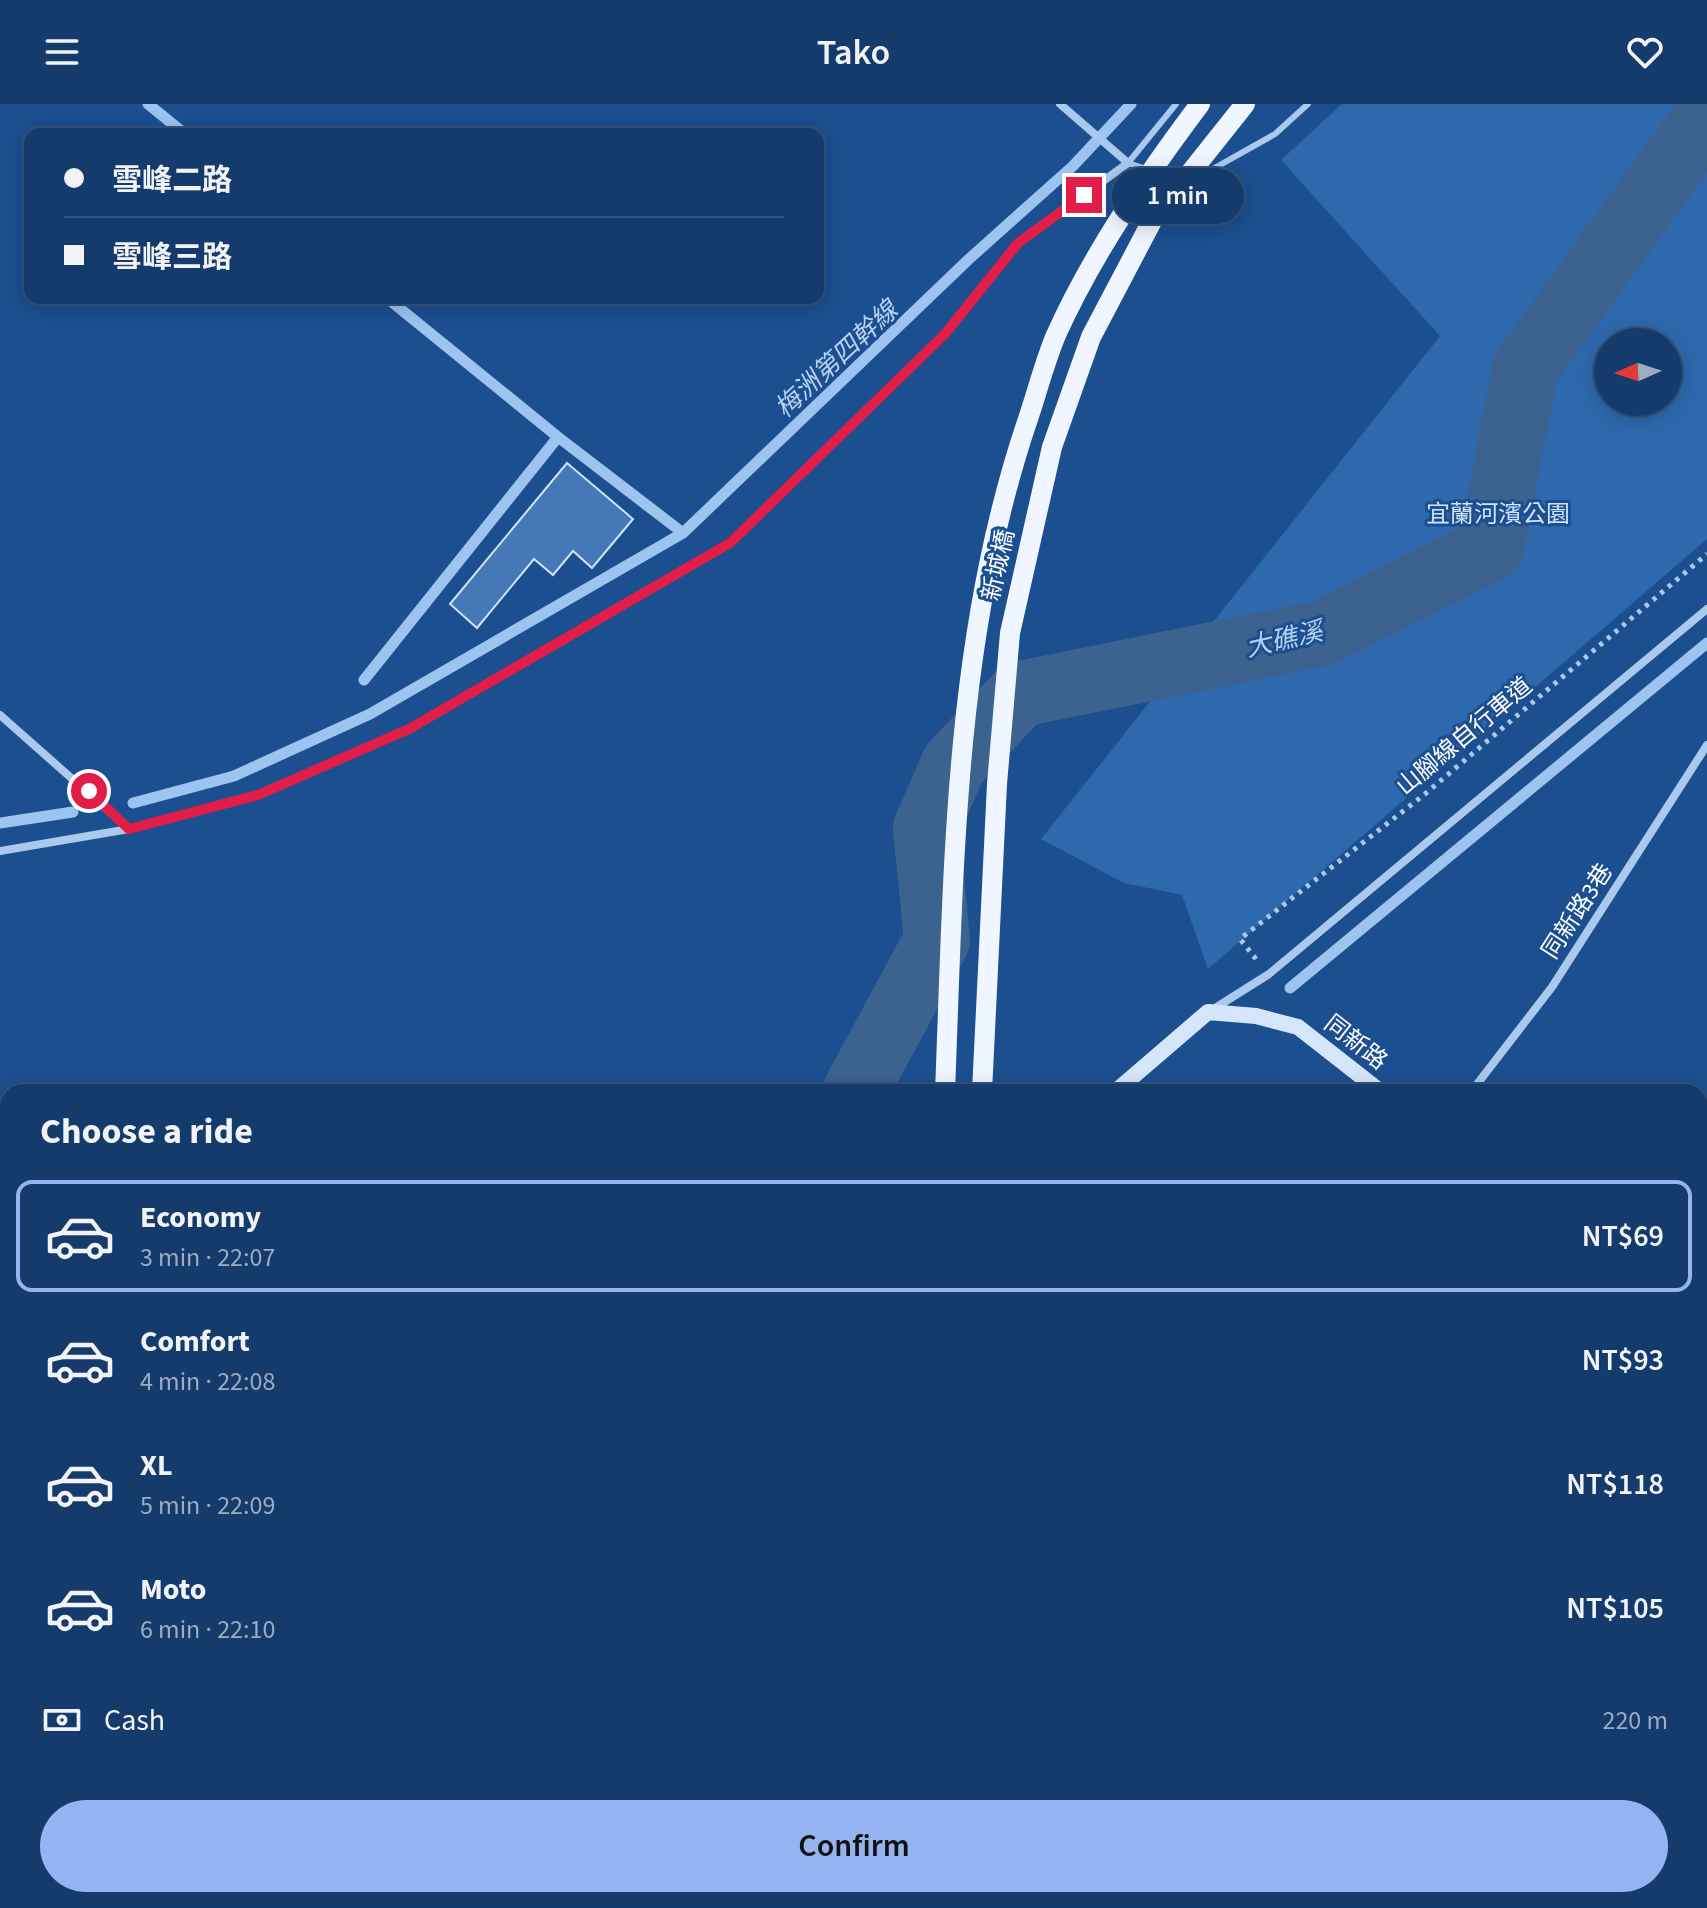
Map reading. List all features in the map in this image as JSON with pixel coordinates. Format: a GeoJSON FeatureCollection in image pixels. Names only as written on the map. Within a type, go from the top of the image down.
{"type":"FeatureCollection","features":[{"type":"Feature","properties":{"kind":"main road","name":"新城橋"},"geometry":{"type":"LineString","coordinates":[[945,1084],[957,789],[976,626],[1014,459],[1056,336],[1129,204],[1200,104]]}},
{"type":"Feature","properties":{"kind":"main road","name":"新城橋"},"geometry":{"type":"LineString","coordinates":[[982,1084],[997,784],[1010,633],[1052,447],[1091,337],[1152,221],[1245,104]]}},
{"type":"Feature","properties":{"kind":"street"},"geometry":{"type":"LineString","coordinates":[[0,851],[129,829],[258,795],[409,729],[730,543],[945,334],[1018,243],[1128,163],[1060,104]]}},
{"type":"Feature","properties":{"kind":"street"},"geometry":{"type":"LineString","coordinates":[[1124,1084],[1208,1012],[1269,974],[1707,609]]}},
{"type":"Feature","properties":{"kind":"street"},"geometry":{"type":"LineString","coordinates":[[0,715],[129,829]]}},
{"type":"Feature","properties":{"kind":"street","name":"同新路3巷"},"geometry":{"type":"LineString","coordinates":[[1477,1084],[1552,987],[1707,745]]}},
{"type":"Feature","properties":{"kind":"street","name":"同新路"},"geometry":{"type":"LineString","coordinates":[[1208,1012],[1256,1016],[1298,1027],[1371,1084]]}},
{"type":"Feature","properties":{"kind":"lane"},"geometry":{"type":"LineString","coordinates":[[1176,104],[1128,163],[1189,183],[1275,134],[1308,104]]}},
{"type":"Feature","properties":{"kind":"path","name":"山腳線自行車道"},"geometry":{"type":"LineString","coordinates":[[1240,939],[1425,794],[1707,554]]}},
{"type":"Feature","properties":{"kind":"green space","name":"宜蘭河濱公園"},"geometry":{"type":"Polygon","coordinates":[[[1342,104],[1707,104],[1707,539],[1208,969],[1182,895],[1124,883],[1041,839],[1440,336],[1281,160],[1342,104]]]}},
{"type":"Feature","properties":{"kind":"building"},"geometry":{"type":"Polygon","coordinates":[[[567,463],[633,519],[592,568],[573,551],[553,575],[534,559],[477,628],[450,604],[567,463]]]}},
{"type":"Feature","properties":{"kind":"waterway"},"geometry":{"type":"LineString","coordinates":[[148,104],[178,128]]}},
{"type":"Feature","properties":{"kind":"waterway","name":"梅洲第四幹線"},"geometry":{"type":"LineString","coordinates":[[133,803],[234,776],[370,714],[683,533],[969,259],[1073,166],[1131,104]]}},
{"type":"Feature","properties":{"kind":"waterway","name":"大礁溪"},"geometry":{"type":"LineString","coordinates":[[859,1084],[937,940],[926,828],[954,764],[1020,694],[1323,633],[1491,548],[1525,369],[1707,116]]}},
{"type":"Feature","properties":{"kind":"waterway"},"geometry":{"type":"LineString","coordinates":[[364,680],[558,437],[394,304]]}},
{"type":"Feature","properties":{"kind":"waterway","name":"梅洲第四幹線"},"geometry":{"type":"LineString","coordinates":[[558,437],[683,533]]}},
{"type":"Feature","properties":{"kind":"waterway"},"geometry":{"type":"LineString","coordinates":[[1290,988],[1707,643]]}},
{"type":"Feature","properties":{"kind":"waterway"},"geometry":{"type":"LineString","coordinates":[[0,823],[73,812]]}},
{"type":"Feature","properties":{"kind":"route"},"geometry":{"type":"LineString","coordinates":[[89,791],[129,829],[258,795],[409,729],[730,543],[945,334],[1018,243],[1084,195]]}}]}
